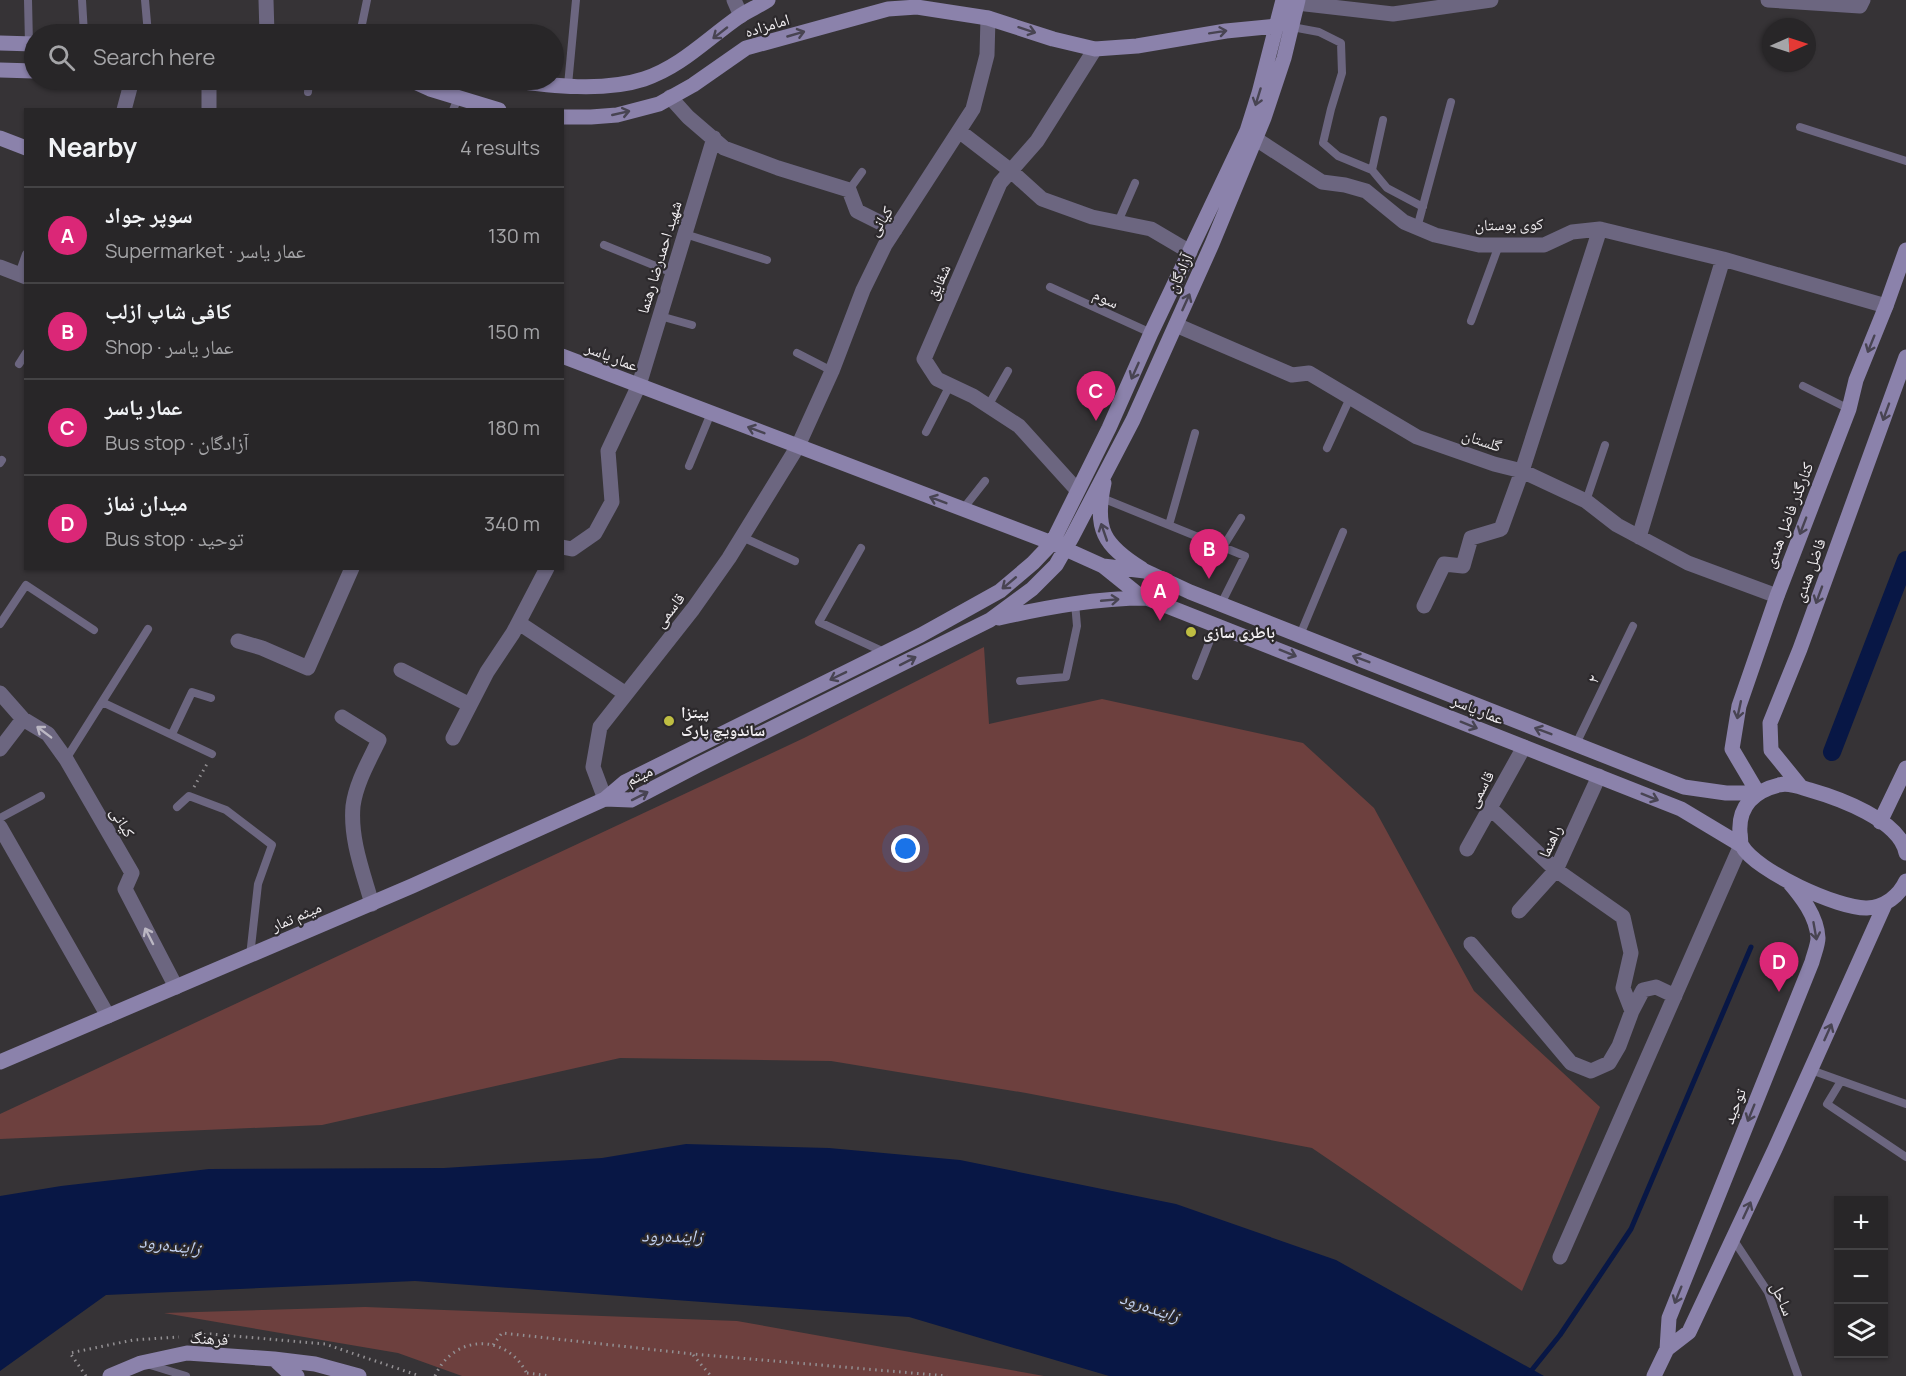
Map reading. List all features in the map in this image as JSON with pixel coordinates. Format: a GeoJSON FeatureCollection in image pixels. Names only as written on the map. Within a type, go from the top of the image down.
{"type":"FeatureCollection","features":[{"type":"Feature","properties":{"kind":"main road","name":"امامزاده"},"geometry":{"type":"LineString","coordinates":[[564,85],[620,84],[643,79],[688,56],[741,16],[768,0]]}},
{"type":"Feature","properties":{"kind":"main road","name":"آزادگان"},"geometry":{"type":"LineString","coordinates":[[1059,546],[1077,490],[1109,428],[1151,333],[1247,131],[1293,1]]}},
{"type":"Feature","properties":{"kind":"main road","name":"امامزاده"},"geometry":{"type":"LineString","coordinates":[[564,117],[617,114],[659,104],[693,85],[746,48],[888,9],[917,7],[988,18],[1053,39],[1095,49],[1137,46],[1226,31],[1284,26]]}},
{"type":"Feature","properties":{"kind":"main road","name":"آزادگان"},"geometry":{"type":"LineString","coordinates":[[1059,546],[1107,468],[1133,420],[1176,325],[1256,139],[1284,58],[1284,26]]}},
{"type":"Feature","properties":{"kind":"main road"},"geometry":{"type":"LineString","coordinates":[[0,43],[24,44]]}},
{"type":"Feature","properties":{"kind":"main road"},"geometry":{"type":"LineString","coordinates":[[0,70],[24,71]]}},
{"type":"Feature","properties":{"kind":"main road"},"geometry":{"type":"LineString","coordinates":[[432,90],[455,104],[484,108]]}},
{"type":"Feature","properties":{"kind":"main road"},"geometry":{"type":"LineString","coordinates":[[0,138],[24,147]]}},
{"type":"Feature","properties":{"kind":"main road","name":"کنارگذر فاضل هندی"},"geometry":{"type":"LineString","coordinates":[[1758,793],[1732,749],[1739,706],[1777,596],[1849,409],[1856,380],[1906,250]]}},
{"type":"Feature","properties":{"kind":"main road","name":"عمار یاسر"},"geometry":{"type":"LineString","coordinates":[[564,357],[1059,546],[1103,566],[1139,595],[1681,809],[1741,845],[1765,868],[1788,881]]}},
{"type":"Feature","properties":{"kind":"main road","name":"فاضل هندی"},"geometry":{"type":"LineString","coordinates":[[1801,787],[1771,750],[1770,723],[1800,649],[1906,357]]}},
{"type":"Feature","properties":{"kind":"main road"},"geometry":{"type":"LineString","coordinates":[[1107,468],[1100,514],[1102,533],[1112,548],[1145,571]]}},
{"type":"Feature","properties":{"kind":"main road","name":"میثم"},"geometry":{"type":"LineString","coordinates":[[605,799],[631,800],[990,620],[1038,583],[1056,565],[1059,546]]}},
{"type":"Feature","properties":{"kind":"main road","name":"میثم"},"geometry":{"type":"LineString","coordinates":[[605,799],[625,782],[885,653],[1000,591],[1033,563],[1059,546]]}},
{"type":"Feature","properties":{"kind":"main road","name":"عمار یاسر"},"geometry":{"type":"LineString","coordinates":[[1103,566],[1145,571],[1221,604],[1684,787],[1726,794],[1758,793],[1765,788],[1784,783],[1801,787],[1842,800],[1869,813],[1901,841]]}},
{"type":"Feature","properties":{"kind":"main road"},"geometry":{"type":"LineString","coordinates":[[990,620],[1048,606],[1148,598]]}},
{"type":"Feature","properties":{"kind":"main road"},"geometry":{"type":"LineString","coordinates":[[1880,822],[1906,768]]}},
{"type":"Feature","properties":{"kind":"main road"},"geometry":{"type":"LineString","coordinates":[[1741,845],[1740,827],[1743,808],[1758,793]]}},
{"type":"Feature","properties":{"kind":"main road","name":"میثم تمار"},"geometry":{"type":"LineString","coordinates":[[0,1062],[372,903],[605,799]]}},
{"type":"Feature","properties":{"kind":"main road"},"geometry":{"type":"LineString","coordinates":[[1901,841],[1906,853]]}},
{"type":"Feature","properties":{"kind":"main road"},"geometry":{"type":"LineString","coordinates":[[1788,881],[1848,906],[1868,908],[1885,904],[1906,904]]}},
{"type":"Feature","properties":{"kind":"main road","name":"توحید"},"geometry":{"type":"LineString","coordinates":[[1654,1376],[1667,1349],[1669,1318],[1812,962],[1818,938],[1813,918],[1803,898],[1788,881]]}},
{"type":"Feature","properties":{"kind":"main road","name":"توحید"},"geometry":{"type":"LineString","coordinates":[[1667,1349],[1689,1332],[1811,1070],[1885,904],[1901,891],[1906,881]]}},
{"type":"Feature","properties":{"kind":"main road","name":"فرهنگ"},"geometry":{"type":"LineString","coordinates":[[110,1376],[141,1363],[187,1353],[315,1364],[359,1376]]}},
{"type":"Feature","properties":{"kind":"main road"},"geometry":{"type":"LineString","coordinates":[[274,1359],[289,1373],[297,1376]]}},
{"type":"Feature","properties":{"kind":"street"},"geometry":{"type":"LineString","coordinates":[[266,0],[267,24]]}},
{"type":"Feature","properties":{"kind":"street"},"geometry":{"type":"LineString","coordinates":[[734,0],[741,16]]}},
{"type":"Feature","properties":{"kind":"street"},"geometry":{"type":"LineString","coordinates":[[1293,1],[1393,14],[1491,0]]}},
{"type":"Feature","properties":{"kind":"street"},"geometry":{"type":"LineString","coordinates":[[1768,0],[1860,6],[1863,0]]}},
{"type":"Feature","properties":{"kind":"street","name":"کیانی"},"geometry":{"type":"LineString","coordinates":[[798,446],[832,371],[863,290],[885,245],[973,109],[987,55],[988,18]]}},
{"type":"Feature","properties":{"kind":"street","name":"شقایق"},"geometry":{"type":"LineString","coordinates":[[1077,490],[1019,426],[974,396],[937,379],[924,359],[1000,183],[1037,141],[1095,49]]}},
{"type":"Feature","properties":{"kind":"street"},"geometry":{"type":"LineString","coordinates":[[125,108],[129,90]]}},
{"type":"Feature","properties":{"kind":"street"},"geometry":{"type":"LineString","coordinates":[[209,90],[209,108]]}},
{"type":"Feature","properties":{"kind":"street"},"geometry":{"type":"LineString","coordinates":[[670,97],[688,117],[724,148],[849,190],[857,212],[895,230]]}},
{"type":"Feature","properties":{"kind":"street"},"geometry":{"type":"LineString","coordinates":[[959,131],[1011,171],[1042,199],[1092,217],[1151,229],[1190,252]]}},
{"type":"Feature","properties":{"kind":"street","name":"شهید احمدرضا رهنما"},"geometry":{"type":"LineString","coordinates":[[564,547],[572,549],[595,533],[612,502],[608,451],[639,385],[714,138]]}},
{"type":"Feature","properties":{"kind":"street","name":"کوی بوستان"},"geometry":{"type":"LineString","coordinates":[[1256,139],[1322,182],[1366,191],[1404,222],[1435,235],[1479,245],[1544,245],[1572,232],[1600,229],[1723,259],[1886,306]]}},
{"type":"Feature","properties":{"kind":"street"},"geometry":{"type":"LineString","coordinates":[[1424,606],[1444,564],[1463,566],[1471,538],[1501,529],[1600,229]]}},
{"type":"Feature","properties":{"kind":"street"},"geometry":{"type":"LineString","coordinates":[[1639,537],[1723,259]]}},
{"type":"Feature","properties":{"kind":"street"},"geometry":{"type":"LineString","coordinates":[[0,267],[22,275]]}},
{"type":"Feature","properties":{"kind":"street","name":"گلستان"},"geometry":{"type":"LineString","coordinates":[[1176,325],[1292,375],[1310,373],[1417,437],[1494,464],[1522,471],[1586,501],[1617,525],[1688,563],[1777,596]]}},
{"type":"Feature","properties":{"kind":"street","name":"قاسمی"},"geometry":{"type":"LineString","coordinates":[[605,799],[593,767],[600,727],[693,609],[742,537],[798,446]]}},
{"type":"Feature","properties":{"kind":"street"},"geometry":{"type":"LineString","coordinates":[[238,641],[262,648],[308,668],[351,570]]}},
{"type":"Feature","properties":{"kind":"street"},"geometry":{"type":"LineString","coordinates":[[453,738],[487,672],[519,623],[546,570]]}},
{"type":"Feature","properties":{"kind":"street"},"geometry":{"type":"LineString","coordinates":[[519,623],[626,694]]}},
{"type":"Feature","properties":{"kind":"street"},"geometry":{"type":"LineString","coordinates":[[401,670],[470,705]]}},
{"type":"Feature","properties":{"kind":"street","name":"کیانی"},"geometry":{"type":"LineString","coordinates":[[0,693],[23,719],[48,734],[66,759],[132,873],[124,889],[176,987]]}},
{"type":"Feature","properties":{"kind":"street"},"geometry":{"type":"LineString","coordinates":[[342,717],[379,740],[362,774],[353,806],[356,846],[372,903]]}},
{"type":"Feature","properties":{"kind":"street"},"geometry":{"type":"LineString","coordinates":[[0,749],[23,719]]}},
{"type":"Feature","properties":{"kind":"street","name":"قاسمی"},"geometry":{"type":"LineString","coordinates":[[1467,849],[1524,747]]}},
{"type":"Feature","properties":{"kind":"street","name":"راهنما"},"geometry":{"type":"LineString","coordinates":[[1519,911],[1556,870],[1599,776]]}},
{"type":"Feature","properties":{"kind":"street"},"geometry":{"type":"LineString","coordinates":[[1490,808],[1556,870],[1623,916],[1631,953],[1623,988],[1632,1011]]}},
{"type":"Feature","properties":{"kind":"street"},"geometry":{"type":"LineString","coordinates":[[1,827],[108,1016]]}},
{"type":"Feature","properties":{"kind":"street"},"geometry":{"type":"LineString","coordinates":[[1560,1257],[1741,845]]}},
{"type":"Feature","properties":{"kind":"street"},"geometry":{"type":"LineString","coordinates":[[1471,944],[1571,1063],[1591,1071],[1609,1063],[1619,1046],[1632,1011],[1643,990],[1656,987],[1675,996]]}},
{"type":"Feature","properties":{"kind":"lane"},"geometry":{"type":"LineString","coordinates":[[28,0],[30,24]]}},
{"type":"Feature","properties":{"kind":"lane"},"geometry":{"type":"LineString","coordinates":[[82,0],[83,24]]}},
{"type":"Feature","properties":{"kind":"lane"},"geometry":{"type":"LineString","coordinates":[[145,0],[147,24]]}},
{"type":"Feature","properties":{"kind":"lane"},"geometry":{"type":"LineString","coordinates":[[362,24],[367,0]]}},
{"type":"Feature","properties":{"kind":"lane"},"geometry":{"type":"LineString","coordinates":[[568,85],[576,0]]}},
{"type":"Feature","properties":{"kind":"lane"},"geometry":{"type":"LineString","coordinates":[[1284,26],[1319,32],[1341,44],[1342,73],[1323,142],[1338,156],[1372,170],[1387,188],[1423,207]]}},
{"type":"Feature","properties":{"kind":"lane"},"geometry":{"type":"LineString","coordinates":[[1418,228],[1450,102]]}},
{"type":"Feature","properties":{"kind":"lane"},"geometry":{"type":"LineString","coordinates":[[1372,170],[1383,120]]}},
{"type":"Feature","properties":{"kind":"lane"},"geometry":{"type":"LineString","coordinates":[[1800,127],[1906,160]]}},
{"type":"Feature","properties":{"kind":"lane"},"geometry":{"type":"LineString","coordinates":[[849,190],[862,172]]}},
{"type":"Feature","properties":{"kind":"lane"},"geometry":{"type":"LineString","coordinates":[[1118,222],[1135,183]]}},
{"type":"Feature","properties":{"kind":"lane"},"geometry":{"type":"LineString","coordinates":[[685,234],[767,260]]}},
{"type":"Feature","properties":{"kind":"lane"},"geometry":{"type":"LineString","coordinates":[[1471,321],[1499,245]]}},
{"type":"Feature","properties":{"kind":"lane"},"geometry":{"type":"LineString","coordinates":[[604,246],[673,273]]}},
{"type":"Feature","properties":{"kind":"lane","name":"سوم"},"geometry":{"type":"LineString","coordinates":[[1050,287],[1151,333]]}},
{"type":"Feature","properties":{"kind":"lane"},"geometry":{"type":"LineString","coordinates":[[660,316],[692,326]]}},
{"type":"Feature","properties":{"kind":"lane"},"geometry":{"type":"LineString","coordinates":[[797,353],[832,371]]}},
{"type":"Feature","properties":{"kind":"lane"},"geometry":{"type":"LineString","coordinates":[[19,364],[24,355]]}},
{"type":"Feature","properties":{"kind":"lane"},"geometry":{"type":"LineString","coordinates":[[988,406],[1008,371]]}},
{"type":"Feature","properties":{"kind":"lane"},"geometry":{"type":"LineString","coordinates":[[926,432],[950,385]]}},
{"type":"Feature","properties":{"kind":"lane"},"geometry":{"type":"LineString","coordinates":[[1803,386],[1849,409]]}},
{"type":"Feature","properties":{"kind":"lane"},"geometry":{"type":"LineString","coordinates":[[1327,448],[1350,398]]}},
{"type":"Feature","properties":{"kind":"lane"},"geometry":{"type":"LineString","coordinates":[[689,466],[711,413]]}},
{"type":"Feature","properties":{"kind":"lane"},"geometry":{"type":"LineString","coordinates":[[1169,525],[1196,433]]}},
{"type":"Feature","properties":{"kind":"lane"},"geometry":{"type":"LineString","coordinates":[[1586,501],[1605,445]]}},
{"type":"Feature","properties":{"kind":"lane"},"geometry":{"type":"LineString","coordinates":[[963,509],[985,481]]}},
{"type":"Feature","properties":{"kind":"lane"},"geometry":{"type":"LineString","coordinates":[[1102,498],[1245,556],[1221,604]]}},
{"type":"Feature","properties":{"kind":"lane"},"geometry":{"type":"LineString","coordinates":[[1223,547],[1241,518]]}},
{"type":"Feature","properties":{"kind":"lane"},"geometry":{"type":"LineString","coordinates":[[1300,635],[1344,532]]}},
{"type":"Feature","properties":{"kind":"lane"},"geometry":{"type":"LineString","coordinates":[[742,537],[795,561]]}},
{"type":"Feature","properties":{"kind":"lane"},"geometry":{"type":"LineString","coordinates":[[861,548],[819,622],[885,653]]}},
{"type":"Feature","properties":{"kind":"lane"},"geometry":{"type":"LineString","coordinates":[[0,624],[26,585],[94,630]]}},
{"type":"Feature","properties":{"kind":"lane"},"geometry":{"type":"LineString","coordinates":[[1020,681],[1066,677],[1077,626],[1074,603]]}},
{"type":"Feature","properties":{"kind":"lane"},"geometry":{"type":"LineString","coordinates":[[1196,676],[1216,625]]}},
{"type":"Feature","properties":{"kind":"lane","name":"۲"},"geometry":{"type":"LineString","coordinates":[[1576,744],[1633,627]]}},
{"type":"Feature","properties":{"kind":"lane"},"geometry":{"type":"LineString","coordinates":[[66,759],[148,629]]}},
{"type":"Feature","properties":{"kind":"lane"},"geometry":{"type":"LineString","coordinates":[[172,735],[192,692],[211,698]]}},
{"type":"Feature","properties":{"kind":"lane"},"geometry":{"type":"LineString","coordinates":[[102,702],[212,754]]}},
{"type":"Feature","properties":{"kind":"lane"},"geometry":{"type":"LineString","coordinates":[[1,827],[41,796]]}},
{"type":"Feature","properties":{"kind":"lane"},"geometry":{"type":"LineString","coordinates":[[177,807],[189,796],[226,810],[272,845],[258,884],[250,956]]}},
{"type":"Feature","properties":{"kind":"lane"},"geometry":{"type":"LineString","coordinates":[[1811,1070],[1906,1104]]}},
{"type":"Feature","properties":{"kind":"lane"},"geometry":{"type":"LineString","coordinates":[[1841,1081],[1827,1104],[1906,1157]]}},
{"type":"Feature","properties":{"kind":"lane","name":"ساحل"},"geometry":{"type":"LineString","coordinates":[[1733,1239],[1768,1292],[1798,1376]]}},
{"type":"Feature","properties":{"kind":"lane"},"geometry":{"type":"LineString","coordinates":[[141,1363],[186,1376]]}},
{"type":"Feature","properties":{"kind":"path"},"geometry":{"type":"LineString","coordinates":[[189,796],[212,754]]}},
{"type":"Feature","properties":{"kind":"path"},"geometry":{"type":"LineString","coordinates":[[493,1345],[502,1333],[693,1354],[947,1376]]}},
{"type":"Feature","properties":{"kind":"path"},"geometry":{"type":"LineString","coordinates":[[435,1376],[450,1355],[463,1347],[478,1344],[493,1345],[507,1351],[519,1360],[527,1375],[550,1376]]}},
{"type":"Feature","properties":{"kind":"path"},"geometry":{"type":"LineString","coordinates":[[693,1354],[711,1376]]}},
{"type":"Feature","properties":{"kind":"shaded area"},"geometry":{"type":"Polygon","coordinates":[[[984,647],[989,724],[1102,699],[1303,743],[1374,808],[1474,991],[1600,1107],[1522,1291],[1312,1148],[1026,1093],[831,1061],[620,1058],[322,1125],[0,1139],[0,1114],[804,738],[984,647]]]}},
{"type":"Feature","properties":{"kind":"shaded area"},"geometry":{"type":"Polygon","coordinates":[[[365,1307],[737,1321],[1044,1376],[462,1376],[398,1353],[164,1313],[365,1307]]]}},
{"type":"Feature","properties":{"kind":"water","name":"زاینده‌رود"},"geometry":{"type":"Polygon","coordinates":[[[686,1144],[829,1148],[960,1160],[1176,1204],[1336,1260],[1544,1376],[1109,1376],[909,1317],[415,1281],[106,1295],[0,1371],[0,1196],[61,1186],[209,1169],[444,1168],[602,1158],[686,1144]]]}},
{"type":"Feature","properties":{"kind":"waterway"},"geometry":{"type":"LineString","coordinates":[[1832,752],[1906,560]]}},
{"type":"Feature","properties":{"kind":"waterway"},"geometry":{"type":"LineString","coordinates":[[1527,1376],[1560,1335],[1631,1229],[1751,947]]}},
{"type":"Feature","properties":{"kind":"place","name":"عمار یاسر"},"geometry":{"type":"Point","coordinates":[1096,421]}},
{"type":"Feature","properties":{"kind":"place","name":"کافی شاپ ازلب"},"geometry":{"type":"Point","coordinates":[1209,579]}},
{"type":"Feature","properties":{"kind":"place","name":"سوپر جواد"},"geometry":{"type":"Point","coordinates":[1160,621]}},
{"type":"Feature","properties":{"kind":"place","name":"باطری سازی"},"geometry":{"type":"Point","coordinates":[1191,632]}},
{"type":"Feature","properties":{"kind":"place","name":"پیتزا ساندویچ پارک"},"geometry":{"type":"Point","coordinates":[669,721]}},
{"type":"Feature","properties":{"kind":"place","name":"میدان نماز"},"geometry":{"type":"Point","coordinates":[1779,992]}}]}
